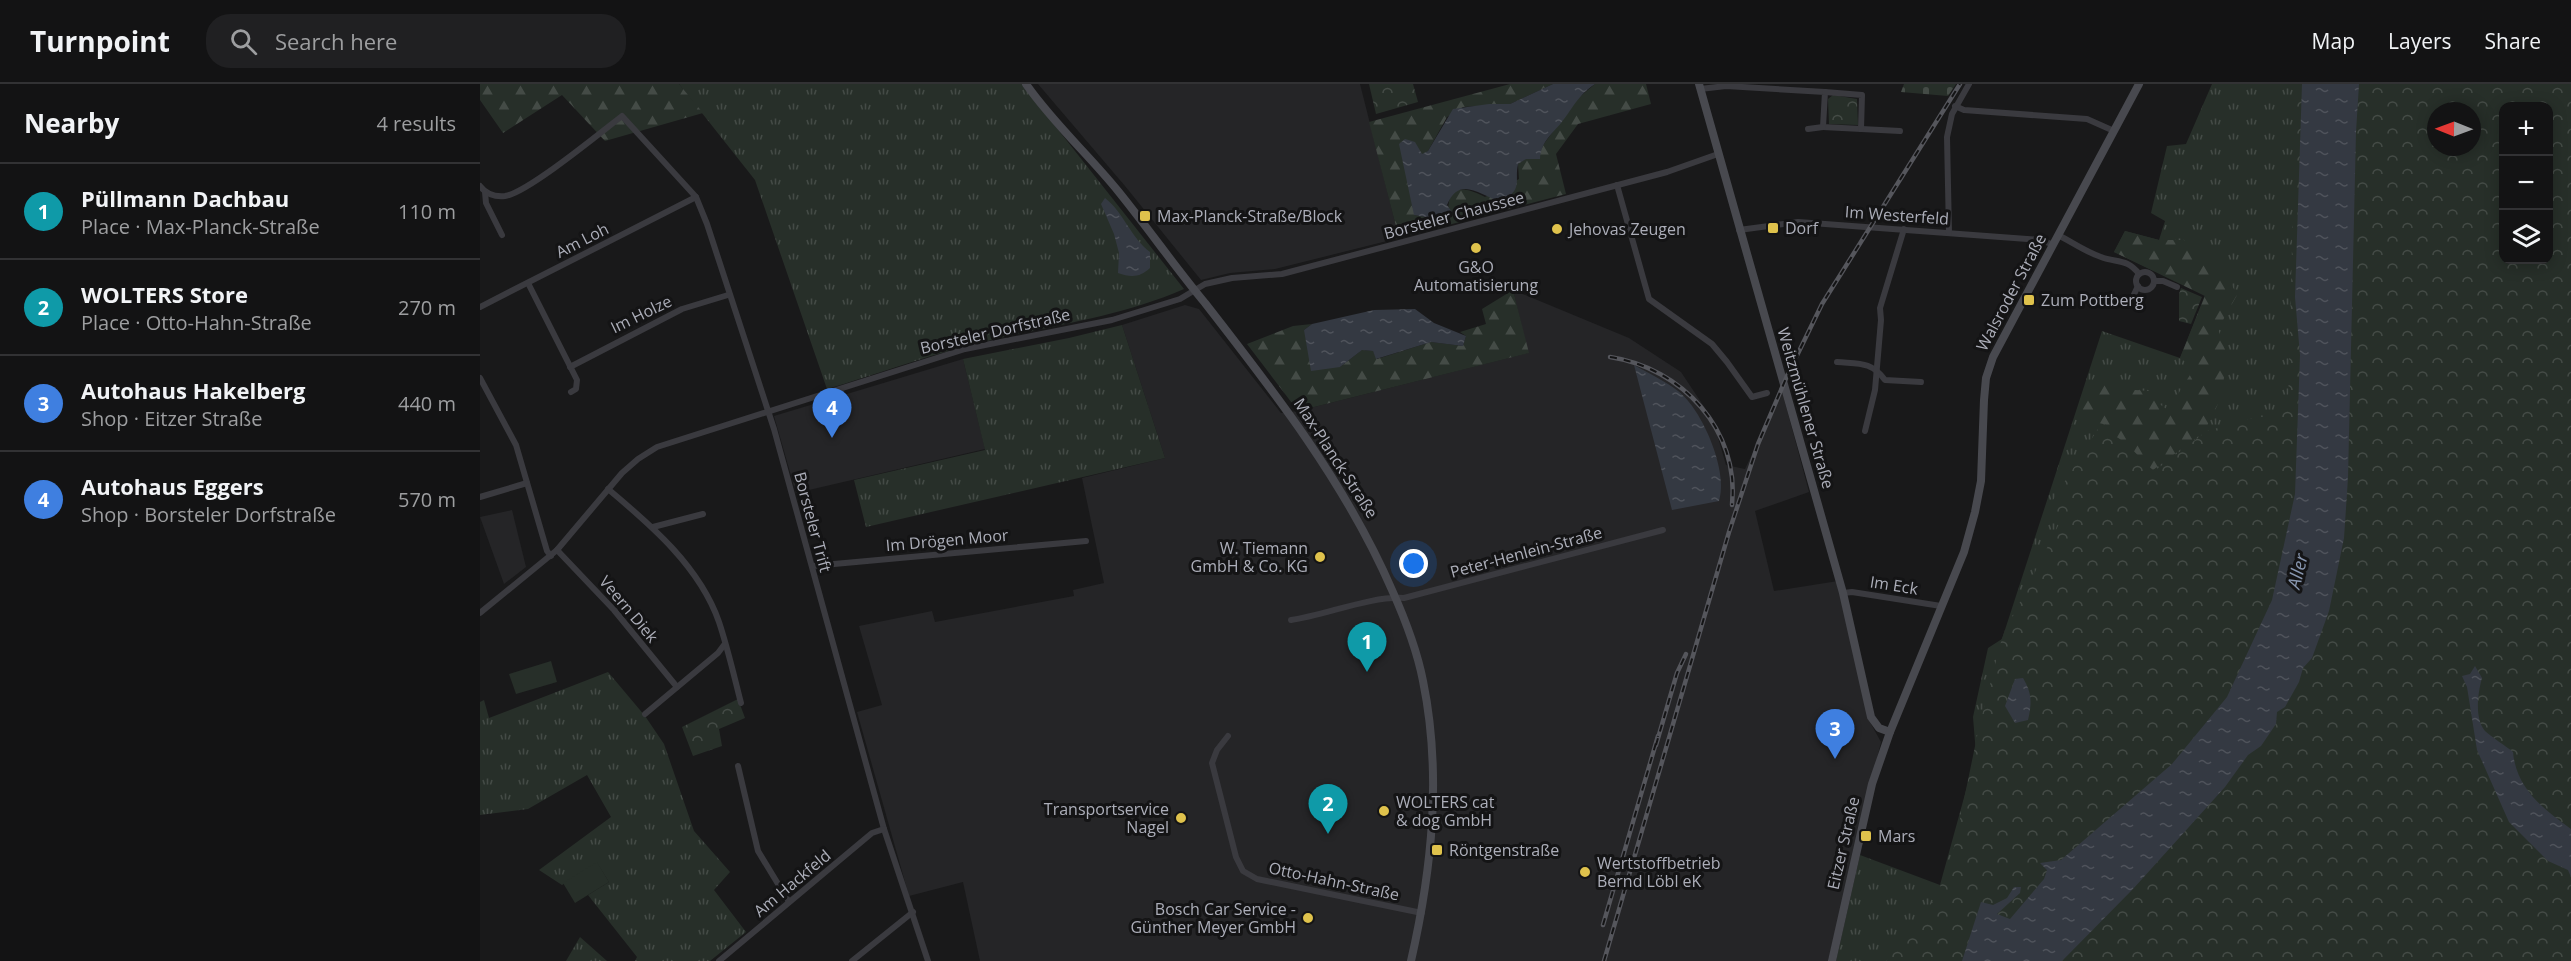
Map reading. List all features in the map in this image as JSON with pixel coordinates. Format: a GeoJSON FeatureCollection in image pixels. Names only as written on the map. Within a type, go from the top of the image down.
{"type":"FeatureCollection","features":[{"type":"Feature","properties":{"kind":"street","name":"Max-Planck-Straße"},"geometry":{"type":"LineString","coordinates":[[1026,84],[1106,176],[1283,403],[1336,481],[1369,540],[1396,598],[1423,678],[1430,719],[1433,816],[1422,913],[1411,961]]}},
{"type":"Feature","properties":{"kind":"street"},"geometry":{"type":"LineString","coordinates":[[1949,233],[1947,137],[1956,106],[1969,84]]}},
{"type":"Feature","properties":{"kind":"street","name":"Walsroder Straße"},"geometry":{"type":"LineString","coordinates":[[1890,732],[1964,552],[1975,512],[1981,481],[1984,400],[1993,357],[2139,84]]}},
{"type":"Feature","properties":{"kind":"street"},"geometry":{"type":"LineString","coordinates":[[1699,86],[1862,95],[1861,129]]}},
{"type":"Feature","properties":{"kind":"street","name":"Weitzmühlener Straße"},"geometry":{"type":"LineString","coordinates":[[1699,86],[1843,593],[1871,717],[1879,728],[1890,732]]}},
{"type":"Feature","properties":{"kind":"street"},"geometry":{"type":"LineString","coordinates":[[1823,127],[1825,93]]}},
{"type":"Feature","properties":{"kind":"street"},"geometry":{"type":"LineString","coordinates":[[1956,106],[1964,110],[2087,118],[2114,131]]}},
{"type":"Feature","properties":{"kind":"street","name":"Borsteler Trift"},"geometry":{"type":"LineString","coordinates":[[485,192],[507,196],[532,183],[622,116],[696,197],[707,224],[767,413],[812,566],[884,829],[928,961]]}},
{"type":"Feature","properties":{"kind":"street"},"geometry":{"type":"LineString","coordinates":[[1808,129],[1823,127],[1900,131]]}},
{"type":"Feature","properties":{"kind":"street","name":"Borsteler Chaussee"},"geometry":{"type":"LineString","coordinates":[[1196,292],[1205,284],[1232,278],[1282,274],[1667,172],[1718,154]]}},
{"type":"Feature","properties":{"kind":"street"},"geometry":{"type":"LineString","coordinates":[[1617,185],[1644,290],[1649,299],[1712,344],[1752,397],[1767,393]]}},
{"type":"Feature","properties":{"kind":"street"},"geometry":{"type":"LineString","coordinates":[[480,186],[485,192],[486,203],[502,235]]}},
{"type":"Feature","properties":{"kind":"street","name":"Am Loh"},"geometry":{"type":"LineString","coordinates":[[480,308],[696,197]]}},
{"type":"Feature","properties":{"kind":"street","name":"Im Westerfeld"},"geometry":{"type":"LineString","coordinates":[[1740,230],[1798,222],[2042,240],[2052,245]]}},
{"type":"Feature","properties":{"kind":"street"},"geometry":{"type":"LineString","coordinates":[[1865,431],[1877,370],[1880,308],[1904,229]]}},
{"type":"Feature","properties":{"kind":"street"},"geometry":{"type":"LineString","coordinates":[[2058,235],[2102,258],[2118,259],[2134,268],[2139,274]]}},
{"type":"Feature","properties":{"kind":"street"},"geometry":{"type":"LineString","coordinates":[[2139,274],[2148,272],[2154,281]]}},
{"type":"Feature","properties":{"kind":"street"},"geometry":{"type":"LineString","coordinates":[[2128,305],[2138,286],[2136,280],[2139,274]]}},
{"type":"Feature","properties":{"kind":"street"},"geometry":{"type":"LineString","coordinates":[[2138,286],[2148,289],[2154,281]]}},
{"type":"Feature","properties":{"kind":"street"},"geometry":{"type":"LineString","coordinates":[[2154,281],[2163,281],[2177,287]]}},
{"type":"Feature","properties":{"kind":"street"},"geometry":{"type":"LineString","coordinates":[[528,283],[577,380],[576,389],[571,392]]}},
{"type":"Feature","properties":{"kind":"street","name":"Borsteler Dorfstraße"},"geometry":{"type":"LineString","coordinates":[[480,613],[551,556],[608,489],[638,459],[657,447],[965,349],[1112,320],[1196,292]]}},
{"type":"Feature","properties":{"kind":"street","name":"Im Holze"},"geometry":{"type":"LineString","coordinates":[[570,367],[682,309],[729,295]]}},
{"type":"Feature","properties":{"kind":"street"},"geometry":{"type":"LineString","coordinates":[[1837,363],[1866,364],[1877,370],[1885,380],[1921,382]]}},
{"type":"Feature","properties":{"kind":"street"},"geometry":{"type":"LineString","coordinates":[[480,378],[516,445],[547,551],[551,556]]}},
{"type":"Feature","properties":{"kind":"street"},"geometry":{"type":"LineString","coordinates":[[480,497],[527,483]]}},
{"type":"Feature","properties":{"kind":"street"},"geometry":{"type":"LineString","coordinates":[[608,489],[653,527],[705,593],[719,622],[741,703]]}},
{"type":"Feature","properties":{"kind":"street"},"geometry":{"type":"LineString","coordinates":[[653,527],[703,514]]}},
{"type":"Feature","properties":{"kind":"street","name":"Peter-Henlein-Straße"},"geometry":{"type":"LineString","coordinates":[[1291,620],[1404,598],[1663,530]]}},
{"type":"Feature","properties":{"kind":"street","name":"Im Drögen Moor"},"geometry":{"type":"LineString","coordinates":[[812,566],[1086,541]]}},
{"type":"Feature","properties":{"kind":"street","name":"Veern Diek"},"geometry":{"type":"LineString","coordinates":[[557,550],[590,583],[677,687]]}},
{"type":"Feature","properties":{"kind":"street","name":"Im Eck"},"geometry":{"type":"LineString","coordinates":[[1843,593],[1852,592],[1941,606]]}},
{"type":"Feature","properties":{"kind":"street"},"geometry":{"type":"LineString","coordinates":[[645,714],[718,653],[724,645]]}},
{"type":"Feature","properties":{"kind":"street","name":"Eitzer Straße"},"geometry":{"type":"LineString","coordinates":[[1832,961],[1870,794],[1890,732]]}},
{"type":"Feature","properties":{"kind":"street","name":"Otto-Hahn-Straße"},"geometry":{"type":"LineString","coordinates":[[1228,736],[1217,750],[1212,763],[1236,857],[1243,871],[1257,879],[1422,913]]}},
{"type":"Feature","properties":{"kind":"street"},"geometry":{"type":"LineString","coordinates":[[738,766],[758,851],[789,902]]}},
{"type":"Feature","properties":{"kind":"street","name":"Am Hackfeld"},"geometry":{"type":"LineString","coordinates":[[718,961],[872,833],[884,829]]}},
{"type":"Feature","properties":{"kind":"street"},"geometry":{"type":"LineString","coordinates":[[852,961],[913,912]]}},
{"type":"Feature","properties":{"kind":"shaded area"},"geometry":{"type":"Polygon","coordinates":[[[1038,84],[1360,84],[1399,238],[1275,269],[1230,273],[1201,280],[1038,84]]]}},
{"type":"Feature","properties":{"kind":"shaded area"},"geometry":{"type":"Polygon","coordinates":[[[1513,290],[1629,338],[1681,372],[1713,420],[1726,465],[1745,469],[1782,391],[1809,492],[1755,511],[1774,591],[1838,581],[1871,724],[1881,742],[1828,961],[980,961],[963,882],[909,896],[857,712],[882,705],[859,626],[932,611],[935,622],[1074,596],[1073,590],[1104,583],[1082,478],[1165,458],[1122,325],[1185,305],[1199,309],[1281,413],[1298,411],[1528,353],[1513,290]]]}},
{"type":"Feature","properties":{"kind":"shaded area"},"geometry":{"type":"Polygon","coordinates":[[[963,359],[985,449],[796,493],[774,416],[963,359]]]}},
{"type":"Feature","properties":{"kind":"shaded area"},"geometry":{"type":"Polygon","coordinates":[[[512,510],[526,567],[504,584],[480,517],[512,510]]]}},
{"type":"Feature","properties":{"kind":"green space"},"geometry":{"type":"Polygon","coordinates":[[[480,84],[679,84],[703,113],[605,141],[562,95],[503,133],[480,100],[480,84]]]}},
{"type":"Feature","properties":{"kind":"green space"},"geometry":{"type":"Polygon","coordinates":[[[679,84],[1022,84],[1184,289],[1131,308],[967,346],[827,389],[755,180],[679,84]]]}},
{"type":"Feature","properties":{"kind":"green space"},"geometry":{"type":"Polygon","coordinates":[[[1369,84],[1413,84],[1418,102],[1376,114],[1369,84]]]}},
{"type":"Feature","properties":{"kind":"green space"},"geometry":{"type":"Polygon","coordinates":[[[1510,84],[1553,84],[1510,104],[1463,107],[1447,117],[1428,151],[1422,155],[1414,215],[1449,221],[1449,202],[1455,191],[1467,190],[1485,197],[1519,179],[1518,164],[1541,148],[1576,100],[1595,84],[1646,84],[1651,104],[1578,124],[1556,154],[1566,194],[1399,238],[1369,122],[1510,84]]]}},
{"type":"Feature","properties":{"kind":"green space"},"geometry":{"type":"Polygon","coordinates":[[[1904,84],[1956,84],[1948,96],[1901,92],[1904,84]]]}},
{"type":"Feature","properties":{"kind":"green space"},"geometry":{"type":"Polygon","coordinates":[[[2212,84],[2302,84],[2295,494],[1962,961],[1836,961],[1860,855],[1940,885],[1976,754],[1973,717],[1988,648],[2002,639],[2102,331],[2180,358],[2205,295],[2114,252],[2125,231],[2159,240],[2165,221],[2151,213],[2167,146],[2186,144],[2212,84]]]}},
{"type":"Feature","properties":{"kind":"green space"},"geometry":{"type":"Polygon","coordinates":[[[2296,84],[2571,84],[2571,961],[1886,961],[1935,899],[1951,862],[1979,727],[2002,638],[2060,522],[2048,508],[2101,424],[2153,472],[2207,431],[2288,408],[2296,84]]]}},
{"type":"Feature","properties":{"kind":"green space"},"geometry":{"type":"Polygon","coordinates":[[[1833,95],[1857,99],[1858,125],[1829,124],[1828,99],[1833,95]]]}},
{"type":"Feature","properties":{"kind":"green space"},"geometry":{"type":"Polygon","coordinates":[[[2125,231],[2159,240],[2184,240],[2223,268],[2237,295],[2218,329],[2227,355],[2223,385],[2217,406],[2204,432],[2153,470],[2129,446],[2113,435],[2111,426],[2095,422],[2087,410],[2081,410],[2083,395],[2097,375],[2112,380],[2122,389],[2149,391],[2158,403],[2168,410],[2190,375],[2188,364],[2180,358],[2205,296],[2114,252],[2125,231]]]}},
{"type":"Feature","properties":{"kind":"green space"},"geometry":{"type":"Polygon","coordinates":[[[2181,288],[2202,297],[2191,324],[2179,321],[2181,288]]]}},
{"type":"Feature","properties":{"kind":"green space"},"geometry":{"type":"Polygon","coordinates":[[[1513,290],[1529,353],[1298,411],[1247,344],[1293,326],[1312,324],[1304,330],[1340,367],[1362,350],[1373,351],[1377,359],[1431,342],[1463,346],[1466,336],[1460,332],[1486,324],[1482,309],[1513,290]]]}},
{"type":"Feature","properties":{"kind":"green space"},"geometry":{"type":"Polygon","coordinates":[[[1122,325],[1165,458],[866,527],[854,480],[985,450],[963,359],[1122,325]]]}},
{"type":"Feature","properties":{"kind":"green space"},"geometry":{"type":"Polygon","coordinates":[[[551,661],[557,682],[516,694],[509,674],[551,661]]]}},
{"type":"Feature","properties":{"kind":"green space"},"geometry":{"type":"Polygon","coordinates":[[[608,672],[645,716],[664,744],[694,831],[730,872],[714,890],[746,932],[710,961],[635,961],[637,957],[588,895],[609,882],[597,863],[562,885],[539,870],[611,817],[587,775],[528,809],[480,815],[480,702],[484,700],[489,718],[608,672]]]}},
{"type":"Feature","properties":{"kind":"green space"},"geometry":{"type":"Polygon","coordinates":[[[738,699],[745,718],[719,729],[722,746],[693,756],[682,727],[738,699]]]}},
{"type":"Feature","properties":{"kind":"green space"},"geometry":{"type":"Polygon","coordinates":[[[597,862],[609,882],[575,903],[563,883],[597,862]]]}},
{"type":"Feature","properties":{"kind":"green space"},"geometry":{"type":"Polygon","coordinates":[[[580,937],[607,961],[566,961],[580,937]]]}},
{"type":"Feature","properties":{"kind":"water"},"geometry":{"type":"Polygon","coordinates":[[[1553,84],[1595,84],[1580,97],[1547,139],[1540,159],[1526,159],[1518,164],[1517,184],[1513,193],[1501,202],[1478,192],[1464,189],[1452,196],[1447,205],[1452,212],[1449,221],[1414,215],[1399,144],[1405,139],[1415,142],[1422,154],[1428,151],[1453,109],[1489,104],[1510,104],[1553,84]]]}},
{"type":"Feature","properties":{"kind":"water","name":"Aller"},"geometry":{"type":"Polygon","coordinates":[[[2302,84],[2359,84],[2348,478],[2344,538],[2329,611],[2312,658],[2303,668],[2299,682],[2285,707],[2277,712],[2276,724],[2261,746],[2248,755],[2225,787],[2133,889],[2062,961],[1962,961],[1981,902],[1993,905],[2007,898],[2014,887],[2021,887],[2020,893],[1997,914],[2010,919],[2044,879],[2047,870],[2040,863],[2061,860],[2172,764],[2227,697],[2272,600],[2295,494],[2300,355],[2295,297],[2302,84]]]}},
{"type":"Feature","properties":{"kind":"water"},"geometry":{"type":"Polygon","coordinates":[[[1105,198],[1150,252],[1150,268],[1139,275],[1128,276],[1118,273],[1119,253],[1114,234],[1101,204],[1105,198]]]}},
{"type":"Feature","properties":{"kind":"water"},"geometry":{"type":"Polygon","coordinates":[[[1415,309],[1434,323],[1466,336],[1463,346],[1431,342],[1376,359],[1373,351],[1362,350],[1340,367],[1311,371],[1304,330],[1312,324],[1374,310],[1415,309]]]}},
{"type":"Feature","properties":{"kind":"water"},"geometry":{"type":"Polygon","coordinates":[[[1634,365],[1678,391],[1696,412],[1717,458],[1721,489],[1719,501],[1672,510],[1634,365]]]}},
{"type":"Feature","properties":{"kind":"water"},"geometry":{"type":"Polygon","coordinates":[[[2475,666],[2482,678],[2478,712],[2482,726],[2487,733],[2513,752],[2515,765],[2525,787],[2541,805],[2571,829],[2571,877],[2568,870],[2548,861],[2509,822],[2477,750],[2467,687],[2462,676],[2470,674],[2475,666]]]}},
{"type":"Feature","properties":{"kind":"water"},"geometry":{"type":"Polygon","coordinates":[[[2023,678],[2030,693],[2028,720],[2015,723],[2005,706],[2015,679],[2023,678]]]}},
{"type":"Feature","properties":{"kind":"railway"},"geometry":{"type":"LineString","coordinates":[[1604,961],[1729,532],[1758,444],[1787,376],[1822,304],[1960,84]]}},
{"type":"Feature","properties":{"kind":"railway"},"geometry":{"type":"LineString","coordinates":[[1610,357],[1636,363],[1661,374],[1701,407],[1716,428],[1726,452],[1732,478],[1732,505]]}},
{"type":"Feature","properties":{"kind":"railway"},"geometry":{"type":"LineString","coordinates":[[1656,745],[1677,673],[1686,654]]}},
{"type":"Feature","properties":{"kind":"railway"},"geometry":{"type":"LineString","coordinates":[[1603,925],[1658,736]]}},
{"type":"Feature","properties":{"kind":"place","name":"Max-Planck-Straße/Block"},"geometry":{"type":"Point","coordinates":[1145,216]}},
{"type":"Feature","properties":{"kind":"place","name":"Dorf"},"geometry":{"type":"Point","coordinates":[1773,228]}},
{"type":"Feature","properties":{"kind":"place","name":"Jehovas Zeugen"},"geometry":{"type":"Point","coordinates":[1557,229]}},
{"type":"Feature","properties":{"kind":"place","name":"G&O Automatisierung"},"geometry":{"type":"Point","coordinates":[1476,248]}},
{"type":"Feature","properties":{"kind":"place","name":"Zum Pottberg"},"geometry":{"type":"Point","coordinates":[2029,300]}},
{"type":"Feature","properties":{"kind":"place","name":"Autohaus Eggers"},"geometry":{"type":"Point","coordinates":[832,438]}},
{"type":"Feature","properties":{"kind":"place","name":"W. Tiemann GmbH & Co. KG"},"geometry":{"type":"Point","coordinates":[1320,557]}},
{"type":"Feature","properties":{"kind":"place","name":"Püllmann Dachbau"},"geometry":{"type":"Point","coordinates":[1367,672]}},
{"type":"Feature","properties":{"kind":"place","name":"Autohaus Hakelberg"},"geometry":{"type":"Point","coordinates":[1835,759]}},
{"type":"Feature","properties":{"kind":"place","name":"WOLTERS cat & dog GmbH"},"geometry":{"type":"Point","coordinates":[1384,811]}},
{"type":"Feature","properties":{"kind":"place","name":"Transportservice Nagel"},"geometry":{"type":"Point","coordinates":[1181,818]}},
{"type":"Feature","properties":{"kind":"place","name":"WOLTERS Store"},"geometry":{"type":"Point","coordinates":[1328,834]}},
{"type":"Feature","properties":{"kind":"place","name":"Mars"},"geometry":{"type":"Point","coordinates":[1866,836]}},
{"type":"Feature","properties":{"kind":"place","name":"Röntgenstraße"},"geometry":{"type":"Point","coordinates":[1437,850]}},
{"type":"Feature","properties":{"kind":"place","name":"Wertstoffbetrieb Bernd Löbl eK"},"geometry":{"type":"Point","coordinates":[1585,872]}},
{"type":"Feature","properties":{"kind":"place","name":"Bosch Car Service - Günther Meyer GmbH"},"geometry":{"type":"Point","coordinates":[1308,918]}}]}
